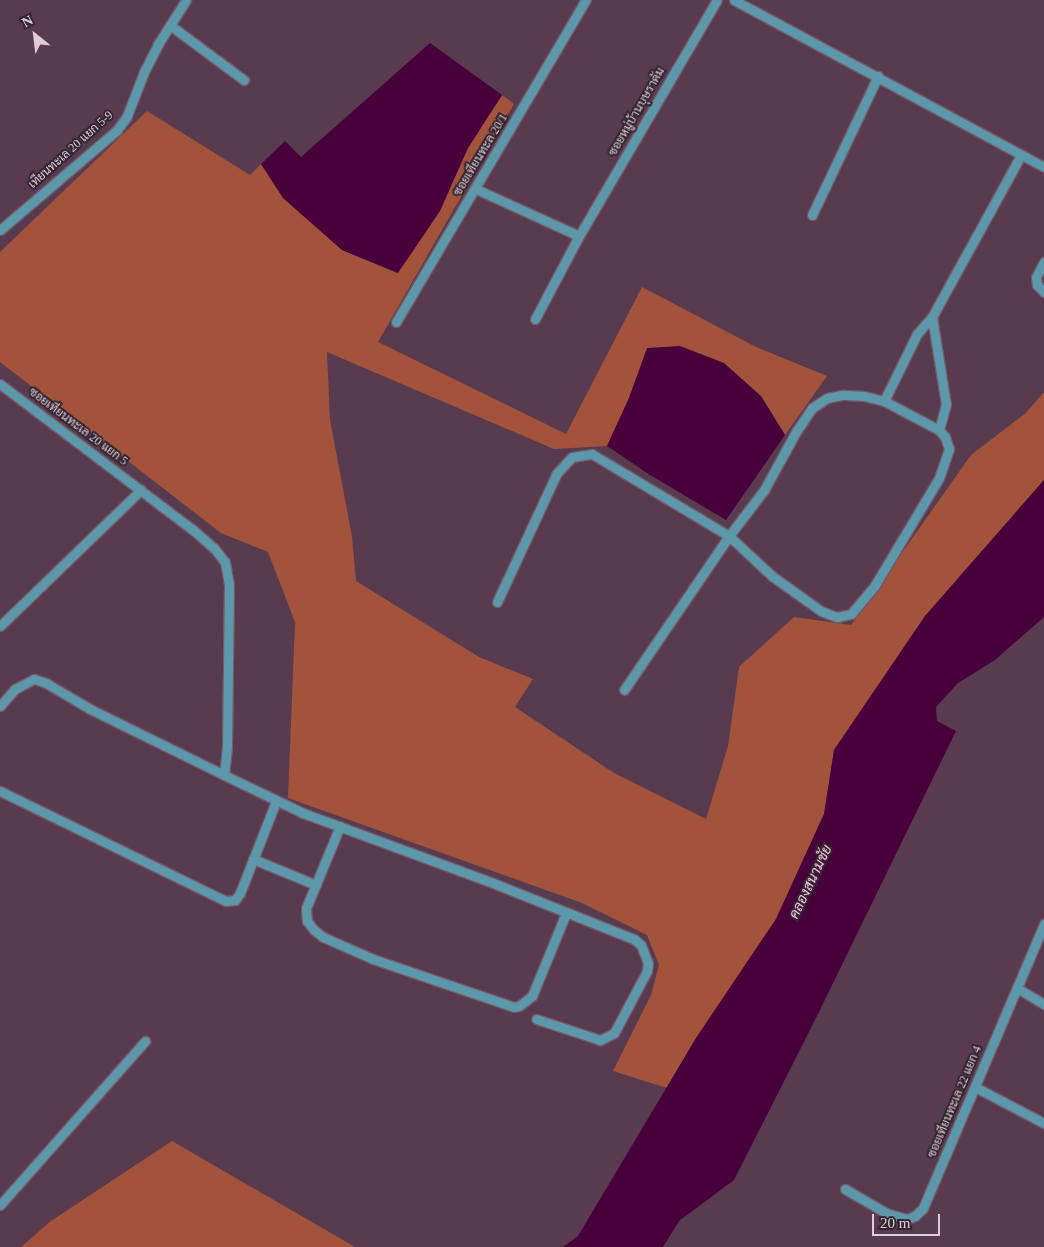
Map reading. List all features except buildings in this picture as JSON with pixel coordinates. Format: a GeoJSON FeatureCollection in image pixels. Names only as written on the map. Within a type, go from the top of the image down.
{"type":"FeatureCollection","features":[{"type":"Feature","properties":{"kind":"street","name":"เทียนทะเล 20 แยก 5-9"},"geometry":{"type":"LineString","coordinates":[[0,230],[116,130],[127,116],[144,72],[186,0]]}},
{"type":"Feature","properties":{"kind":"street","name":"ซอยเทียนทะล 20/1"},"geometry":{"type":"LineString","coordinates":[[396,322],[586,0]]}},
{"type":"Feature","properties":{"kind":"street","name":"ซอยหมู่บ้านบุษราคัม"},"geometry":{"type":"LineString","coordinates":[[536,319],[579,236],[717,0]]}},
{"type":"Feature","properties":{"kind":"street"},"geometry":{"type":"LineString","coordinates":[[734,0],[1044,167]]}},
{"type":"Feature","properties":{"kind":"street"},"geometry":{"type":"LineString","coordinates":[[170,25],[244,80]]}},
{"type":"Feature","properties":{"kind":"street"},"geometry":{"type":"LineString","coordinates":[[812,215],[878,76]]}},
{"type":"Feature","properties":{"kind":"street"},"geometry":{"type":"LineString","coordinates":[[884,401],[917,334],[932,317],[1021,155]]}},
{"type":"Feature","properties":{"kind":"street"},"geometry":{"type":"LineString","coordinates":[[476,189],[579,236]]}},
{"type":"Feature","properties":{"kind":"street"},"geometry":{"type":"LineString","coordinates":[[1044,262],[1036,277],[1037,285],[1044,292]]}},
{"type":"Feature","properties":{"kind":"street"},"geometry":{"type":"LineString","coordinates":[[932,317],[946,404],[939,430]]}},
{"type":"Feature","properties":{"kind":"street","name":"ซอยเทียนทะเล 20 แยก 5"},"geometry":{"type":"LineString","coordinates":[[0,384],[192,529],[214,548],[225,562],[229,584],[229,603],[227,747],[224,775]]}},
{"type":"Feature","properties":{"kind":"street"},"geometry":{"type":"LineString","coordinates":[[497,602],[557,474],[572,457],[592,454],[729,536],[772,576],[821,611],[837,617],[851,614],[875,585],[939,478],[949,449],[946,437],[939,430],[884,401],[864,396],[842,395],[827,398],[812,408],[797,430],[764,490],[729,536],[624,690]]}},
{"type":"Feature","properties":{"kind":"street"},"geometry":{"type":"LineString","coordinates":[[0,626],[141,490]]}},
{"type":"Feature","properties":{"kind":"street"},"geometry":{"type":"LineString","coordinates":[[0,706],[15,689],[34,679],[46,683],[90,709],[276,801],[452,867],[634,939],[641,945],[648,963],[646,971],[618,1028],[608,1037],[600,1040],[536,1018]]}},
{"type":"Feature","properties":{"kind":"street"},"geometry":{"type":"LineString","coordinates":[[0,791],[226,901],[235,900],[240,893],[276,801]]}},
{"type":"Feature","properties":{"kind":"street"},"geometry":{"type":"LineString","coordinates":[[340,826],[306,908],[307,921],[314,930],[323,936],[373,959],[514,1007],[526,1003],[532,996],[566,913]]}},
{"type":"Feature","properties":{"kind":"street"},"geometry":{"type":"LineString","coordinates":[[253,859],[316,885]]}},
{"type":"Feature","properties":{"kind":"street","name":"ซอยเทียนทะเล 22 แยก 4"},"geometry":{"type":"LineString","coordinates":[[845,1189],[886,1213],[907,1219],[915,1216],[923,1208],[1044,924]]}},
{"type":"Feature","properties":{"kind":"street"},"geometry":{"type":"LineString","coordinates":[[1017,988],[1044,1004]]}},
{"type":"Feature","properties":{"kind":"street"},"geometry":{"type":"LineString","coordinates":[[0,1205],[145,1041]]}},
{"type":"Feature","properties":{"kind":"street"},"geometry":{"type":"LineString","coordinates":[[975,1087],[1044,1123]]}},
{"type":"Feature","properties":{"kind":"shaded area"},"geometry":{"type":"Polygon","coordinates":[[[502,95],[514,104],[378,342],[566,434],[642,287],[756,347],[827,376],[785,435],[761,396],[648,348],[629,398],[607,446],[554,449],[327,352],[330,420],[352,536],[356,581],[479,657],[533,679],[515,707],[614,773],[706,819],[728,746],[739,667],[794,617],[851,625],[971,455],[1026,413],[1044,392],[1044,480],[925,616],[834,750],[824,814],[776,919],[696,1038],[667,1088],[613,1071],[651,995],[659,965],[647,935],[582,903],[288,798],[295,622],[268,552],[221,533],[0,362],[0,252],[147,111],[250,175],[261,164],[283,198],[342,250],[397,273],[468,148],[502,95]]]}},
{"type":"Feature","properties":{"kind":"shaded area"},"geometry":{"type":"Polygon","coordinates":[[[172,1141],[355,1247],[21,1247],[51,1221],[172,1141]]]}},
{"type":"Feature","properties":{"kind":"water"},"geometry":{"type":"Polygon","coordinates":[[[430,43],[502,95],[468,148],[440,211],[398,273],[342,250],[283,198],[261,164],[285,141],[301,157],[430,43]]]}},
{"type":"Feature","properties":{"kind":"water"},"geometry":{"type":"Polygon","coordinates":[[[680,346],[724,363],[761,396],[785,435],[726,520],[650,475],[607,446],[629,398],[647,348],[680,346]]]}},
{"type":"Feature","properties":{"kind":"water","name":"คลองสนามชัย"},"geometry":{"type":"Polygon","coordinates":[[[1044,480],[1044,617],[995,660],[958,683],[936,707],[937,721],[956,731],[816,1018],[734,1180],[679,1221],[663,1247],[563,1247],[578,1236],[696,1038],[776,919],[824,814],[834,750],[925,616],[1044,480]]]}}]}
